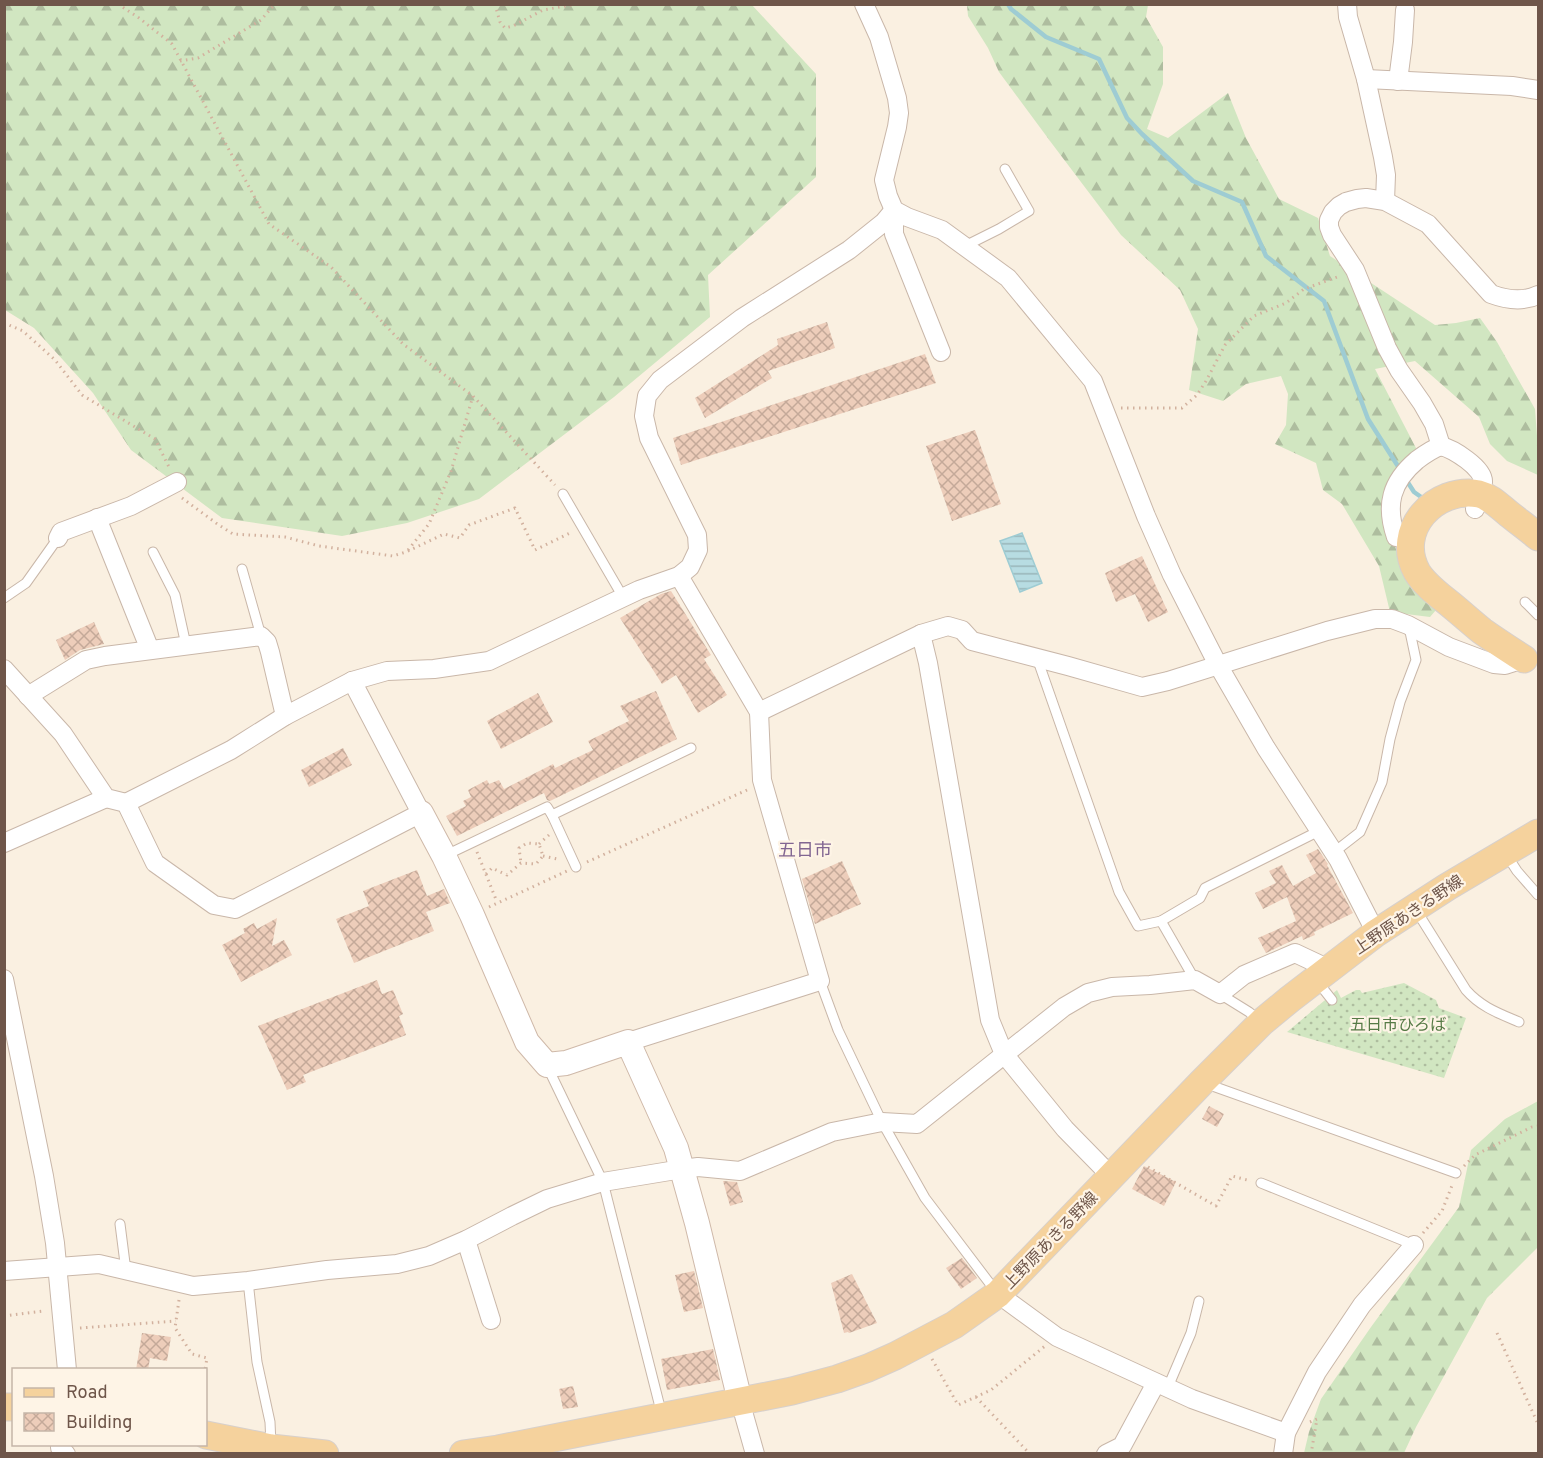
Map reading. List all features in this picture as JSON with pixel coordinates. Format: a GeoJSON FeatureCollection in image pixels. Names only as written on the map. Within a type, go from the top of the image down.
{"type":"FeatureCollection","features":[{"type":"Feature","properties":{"kind":"main road"},"geometry":{"type":"LineString","coordinates":[[1531,666],[1432,590],[1417,572],[1411,554],[1412,537],[1422,514],[1430,506],[1447,496],[1462,493],[1478,502],[1499,505],[1539,537]]}},
{"type":"Feature","properties":{"kind":"main road"},"geometry":{"type":"LineString","coordinates":[[1478,502],[1483,513],[1524,542],[1539,549]]}},
{"type":"Feature","properties":{"kind":"main road","name":"上野原あきる野線"},"geometry":{"type":"LineString","coordinates":[[463,1454],[792,1391],[868,1368],[954,1325],[998,1294],[1262,1022],[1325,982],[1376,933],[1505,852],[1534,838]]}},
{"type":"Feature","properties":{"kind":"main road"},"geometry":{"type":"LineString","coordinates":[[207,1435],[271,1448],[325,1454]]}},
{"type":"Feature","properties":{"kind":"street"},"geometry":{"type":"LineString","coordinates":[[864,4],[879,37],[897,98],[899,113],[884,180],[894,210],[894,234],[941,351]]}},
{"type":"Feature","properties":{"kind":"street"},"geometry":{"type":"LineString","coordinates":[[1347,4],[1348,17],[1366,79],[1386,175],[1385,201]]}},
{"type":"Feature","properties":{"kind":"street"},"geometry":{"type":"LineString","coordinates":[[1398,81],[1405,10]]}},
{"type":"Feature","properties":{"kind":"street"},"geometry":{"type":"LineString","coordinates":[[1366,79],[1512,86],[1539,90]]}},
{"type":"Feature","properties":{"kind":"street"},"geometry":{"type":"LineString","coordinates":[[1441,446],[1434,424],[1387,348],[1355,270],[1332,235],[1329,220],[1333,212],[1346,202],[1357,199],[1385,201],[1428,224],[1491,294],[1516,300],[1538,295]]}},
{"type":"Feature","properties":{"kind":"street"},"geometry":{"type":"LineString","coordinates":[[894,210],[942,230],[1008,278],[1093,381],[1146,516],[1172,575],[1218,665],[1266,748],[1333,853],[1376,933]]}},
{"type":"Feature","properties":{"kind":"street"},"geometry":{"type":"LineString","coordinates":[[4,843],[106,798],[126,803],[231,750],[285,716],[352,681],[387,672],[434,669],[489,660],[623,597],[679,576],[690,567],[698,550],[697,536],[649,438],[644,416],[647,396],[660,380],[742,318],[849,250],[884,222],[894,210]]}},
{"type":"Feature","properties":{"kind":"street"},"geometry":{"type":"LineString","coordinates":[[1396,537],[1390,512],[1395,487],[1398,480],[1432,448],[1441,446],[1458,453],[1482,475],[1483,481],[1478,502]]}},
{"type":"Feature","properties":{"kind":"street"},"geometry":{"type":"LineString","coordinates":[[58,537],[61,532],[131,506],[177,482]]}},
{"type":"Feature","properties":{"kind":"street"},"geometry":{"type":"LineString","coordinates":[[97,518],[150,650]]}},
{"type":"Feature","properties":{"kind":"street"},"geometry":{"type":"LineString","coordinates":[[352,681],[444,856],[527,1042],[547,1065],[566,1063],[820,981],[762,780],[759,712],[679,576]]}},
{"type":"Feature","properties":{"kind":"street"},"geometry":{"type":"LineString","coordinates":[[759,712],[921,634],[948,626],[962,630],[972,641],[1142,687],[1327,631],[1375,619],[1392,619],[1408,625],[1449,647],[1494,664],[1531,666]]}},
{"type":"Feature","properties":{"kind":"street"},"geometry":{"type":"LineString","coordinates":[[921,634],[990,1020],[1004,1054],[1065,1129],[1112,1177]]}},
{"type":"Feature","properties":{"kind":"street"},"geometry":{"type":"LineString","coordinates":[[28,696],[86,660],[261,636],[267,642],[285,716]]}},
{"type":"Feature","properties":{"kind":"street"},"geometry":{"type":"LineString","coordinates":[[4,669],[63,734],[106,798]]}},
{"type":"Feature","properties":{"kind":"street"},"geometry":{"type":"LineString","coordinates":[[126,803],[155,863],[214,905],[235,909],[421,813]]}},
{"type":"Feature","properties":{"kind":"street"},"geometry":{"type":"LineString","coordinates":[[4,1271],[99,1264],[193,1286],[397,1264],[429,1256],[466,1240],[547,1199],[603,1182],[682,1168],[698,1167],[740,1171],[832,1131],[882,1122],[917,1124],[1064,1007],[1088,993],[1112,987],[1195,980],[1220,994],[1244,975],[1295,953],[1325,982]]}},
{"type":"Feature","properties":{"kind":"street"},"geometry":{"type":"LineString","coordinates":[[4,979],[44,1176],[55,1243],[67,1368]]}},
{"type":"Feature","properties":{"kind":"street"},"geometry":{"type":"LineString","coordinates":[[628,1042],[676,1148],[755,1454]]}},
{"type":"Feature","properties":{"kind":"street"},"geometry":{"type":"LineString","coordinates":[[466,1240],[491,1320]]}},
{"type":"Feature","properties":{"kind":"street"},"geometry":{"type":"LineString","coordinates":[[1283,1454],[1286,1433],[1317,1372],[1362,1305],[1414,1245]]}},
{"type":"Feature","properties":{"kind":"street"},"geometry":{"type":"LineString","coordinates":[[998,1294],[1057,1337],[1192,1400],[1286,1433]]}},
{"type":"Feature","properties":{"kind":"street"},"geometry":{"type":"LineString","coordinates":[[1106,1454],[1122,1446],[1162,1385]]}},
{"type":"Feature","properties":{"kind":"lane"},"geometry":{"type":"LineString","coordinates":[[965,246],[1029,211],[1005,169]]}},
{"type":"Feature","properties":{"kind":"lane"},"geometry":{"type":"LineString","coordinates":[[563,494],[623,597]]}},
{"type":"Feature","properties":{"kind":"lane"},"geometry":{"type":"LineString","coordinates":[[4,598],[26,583],[58,537]]}},
{"type":"Feature","properties":{"kind":"lane"},"geometry":{"type":"LineString","coordinates":[[153,552],[175,595],[186,645]]}},
{"type":"Feature","properties":{"kind":"lane"},"geometry":{"type":"LineString","coordinates":[[242,569],[261,636]]}},
{"type":"Feature","properties":{"kind":"lane"},"geometry":{"type":"LineString","coordinates":[[1525,602],[1538,613]]}},
{"type":"Feature","properties":{"kind":"lane"},"geometry":{"type":"LineString","coordinates":[[1333,853],[1360,832],[1382,782],[1400,702],[1416,660],[1408,625]]}},
{"type":"Feature","properties":{"kind":"lane"},"geometry":{"type":"LineString","coordinates":[[1037,658],[1119,892],[1138,926],[1161,921],[1200,898],[1205,888],[1319,831]]}},
{"type":"Feature","properties":{"kind":"lane"},"geometry":{"type":"LineString","coordinates":[[552,815],[691,748]]}},
{"type":"Feature","properties":{"kind":"lane"},"geometry":{"type":"LineString","coordinates":[[444,856],[547,807],[576,867]]}},
{"type":"Feature","properties":{"kind":"lane"},"geometry":{"type":"LineString","coordinates":[[1505,852],[1517,871],[1539,895]]}},
{"type":"Feature","properties":{"kind":"lane"},"geometry":{"type":"LineString","coordinates":[[1414,908],[1466,990],[1476,1001],[1519,1022]]}},
{"type":"Feature","properties":{"kind":"lane"},"geometry":{"type":"LineString","coordinates":[[1161,921],[1195,980]]}},
{"type":"Feature","properties":{"kind":"lane"},"geometry":{"type":"LineString","coordinates":[[820,981],[838,1030],[882,1122],[925,1198],[998,1294]]}},
{"type":"Feature","properties":{"kind":"lane"},"geometry":{"type":"LineString","coordinates":[[1220,994],[1262,1022]]}},
{"type":"Feature","properties":{"kind":"lane"},"geometry":{"type":"LineString","coordinates":[[547,1065],[603,1182],[662,1416]]}},
{"type":"Feature","properties":{"kind":"lane"},"geometry":{"type":"LineString","coordinates":[[1202,1082],[1456,1173]]}},
{"type":"Feature","properties":{"kind":"lane"},"geometry":{"type":"LineString","coordinates":[[1261,1183],[1414,1245]]}},
{"type":"Feature","properties":{"kind":"lane"},"geometry":{"type":"LineString","coordinates":[[120,1224],[126,1271]]}},
{"type":"Feature","properties":{"kind":"lane"},"geometry":{"type":"LineString","coordinates":[[248,1281],[257,1362],[270,1422],[271,1448]]}},
{"type":"Feature","properties":{"kind":"lane"},"geometry":{"type":"LineString","coordinates":[[1162,1385],[1191,1333],[1199,1301]]}},
{"type":"Feature","properties":{"kind":"path"},"geometry":{"type":"LineString","coordinates":[[118,4],[172,44],[269,224],[332,267],[403,344],[473,396],[563,494]]}},
{"type":"Feature","properties":{"kind":"path"},"geometry":{"type":"LineString","coordinates":[[180,61],[198,58],[261,20],[275,4]]}},
{"type":"Feature","properties":{"kind":"path"},"geometry":{"type":"LineString","coordinates":[[495,4],[500,22],[505,28],[543,10],[577,4]]}},
{"type":"Feature","properties":{"kind":"path"},"geometry":{"type":"LineString","coordinates":[[1252,4],[1257,4]]}},
{"type":"Feature","properties":{"kind":"path"},"geometry":{"type":"LineString","coordinates":[[1104,408],[1182,408],[1197,395],[1225,345],[1254,316],[1286,303],[1304,289],[1355,270]]}},
{"type":"Feature","properties":{"kind":"path"},"geometry":{"type":"LineString","coordinates":[[4,323],[23,331],[55,360],[82,395],[155,438],[177,482],[183,500],[233,534],[285,537],[319,546],[393,556],[444,534],[460,538],[469,525],[515,508],[535,550],[582,527]]}},
{"type":"Feature","properties":{"kind":"path"},"geometry":{"type":"LineString","coordinates":[[406,552],[429,524],[451,471],[473,396]]}},
{"type":"Feature","properties":{"kind":"path"},"geometry":{"type":"LineString","coordinates":[[472,915],[747,790]]}},
{"type":"Feature","properties":{"kind":"path"},"geometry":{"type":"LineString","coordinates":[[474,842],[497,903]]}},
{"type":"Feature","properties":{"kind":"path"},"geometry":{"type":"LineString","coordinates":[[486,874],[492,868],[507,875],[520,863],[536,864],[543,856],[539,844],[527,843],[519,848],[520,863]]}},
{"type":"Feature","properties":{"kind":"path"},"geometry":{"type":"LineString","coordinates":[[1131,1157],[1216,1206],[1232,1176],[1261,1183]]}},
{"type":"Feature","properties":{"kind":"path"},"geometry":{"type":"LineString","coordinates":[[181,1283],[175,1328],[192,1354],[207,1358],[206,1368]]}},
{"type":"Feature","properties":{"kind":"path"},"geometry":{"type":"LineString","coordinates":[[4,1316],[61,1309]]}},
{"type":"Feature","properties":{"kind":"path"},"geometry":{"type":"LineString","coordinates":[[63,1329],[176,1321]]}},
{"type":"Feature","properties":{"kind":"path"},"geometry":{"type":"LineString","coordinates":[[1497,1333],[1539,1424]]}},
{"type":"Feature","properties":{"kind":"path"},"geometry":{"type":"LineString","coordinates":[[931,1358],[958,1405],[991,1390],[1057,1337]]}},
{"type":"Feature","properties":{"kind":"path"},"geometry":{"type":"LineString","coordinates":[[976,1397],[1030,1454]]}},
{"type":"Feature","properties":{"kind":"path"},"geometry":{"type":"LineString","coordinates":[[1286,1433],[1317,1419],[1311,1454]]}},
{"type":"Feature","properties":{"kind":"green space"},"geometry":{"type":"Polygon","coordinates":[[[5,5],[752,5],[816,74],[816,177],[708,275],[710,317],[614,397],[479,499],[407,523],[342,536],[222,518],[131,450],[93,393],[34,328],[5,310],[5,5]]]}},
{"type":"Feature","properties":{"kind":"green space"},"geometry":{"type":"Polygon","coordinates":[[[967,5],[1148,5],[1146,17],[1163,47],[1163,84],[1147,129],[1168,138],[1228,93],[1246,138],[1279,199],[1318,218],[1330,256],[1435,325],[1480,318],[1497,342],[1535,409],[1538,475],[1507,461],[1490,444],[1479,417],[1415,361],[1375,369],[1417,450],[1389,479],[1387,516],[1397,553],[1413,588],[1436,610],[1430,617],[1390,612],[1379,566],[1342,504],[1323,490],[1316,463],[1275,444],[1286,425],[1288,394],[1281,376],[1246,384],[1223,401],[1189,390],[1198,329],[1180,290],[1121,235],[1053,145],[999,72],[988,48],[968,16],[967,5]]]}},
{"type":"Feature","properties":{"kind":"green space","name":"五日市ひろば"},"geometry":{"type":"Polygon","coordinates":[[[1404,983],[1436,1000],[1439,1008],[1466,1018],[1444,1078],[1287,1032],[1337,990],[1341,998],[1356,990],[1362,993],[1404,983]]]}},
{"type":"Feature","properties":{"kind":"green space"},"geometry":{"type":"Polygon","coordinates":[[[1538,1101],[1538,1247],[1487,1298],[1404,1453],[1304,1453],[1321,1399],[1459,1207],[1471,1150],[1505,1119],[1538,1101]]]}},
{"type":"Feature","properties":{"kind":"water"},"geometry":{"type":"Polygon","coordinates":[[[1022,533],[1042,583],[1020,592],[1000,541],[1022,533]]]}},
{"type":"Feature","properties":{"kind":"building"},"geometry":{"type":"Polygon","coordinates":[[[827,322],[835,348],[768,371],[772,378],[705,418],[695,398],[778,345],[777,339],[827,322]]]}},
{"type":"Feature","properties":{"kind":"building"},"geometry":{"type":"Polygon","coordinates":[[[925,354],[936,383],[681,465],[673,438],[925,354]]]}},
{"type":"Feature","properties":{"kind":"building"},"geometry":{"type":"Polygon","coordinates":[[[975,430],[1001,504],[952,521],[926,446],[975,430]]]}},
{"type":"Feature","properties":{"kind":"building"},"geometry":{"type":"Polygon","coordinates":[[[1142,556],[1168,612],[1148,622],[1135,594],[1116,602],[1105,573],[1142,556]]]}},
{"type":"Feature","properties":{"kind":"building"},"geometry":{"type":"Polygon","coordinates":[[[671,591],[711,655],[704,659],[727,695],[698,713],[676,675],[662,684],[620,618],[661,594],[671,591]]]}},
{"type":"Feature","properties":{"kind":"building"},"geometry":{"type":"Polygon","coordinates":[[[94,622],[104,644],[80,650],[65,660],[56,640],[94,622]]]}},
{"type":"Feature","properties":{"kind":"building"},"geometry":{"type":"Polygon","coordinates":[[[656,691],[677,739],[550,801],[544,793],[457,836],[446,816],[466,806],[463,801],[471,797],[468,790],[487,780],[489,784],[499,780],[504,789],[553,764],[555,768],[593,750],[588,741],[629,721],[620,706],[656,691]]]}},
{"type":"Feature","properties":{"kind":"building"},"geometry":{"type":"Polygon","coordinates":[[[538,693],[553,722],[501,749],[487,721],[538,693]]]}},
{"type":"Feature","properties":{"kind":"building"},"geometry":{"type":"Polygon","coordinates":[[[343,748],[352,765],[309,787],[301,770],[343,748]]]}},
{"type":"Feature","properties":{"kind":"building"},"geometry":{"type":"Polygon","coordinates":[[[1318,849],[1353,913],[1314,932],[1315,935],[1303,940],[1302,936],[1266,953],[1258,938],[1296,921],[1287,897],[1263,909],[1255,893],[1276,883],[1269,871],[1282,865],[1293,886],[1316,873],[1306,855],[1318,849]]]}},
{"type":"Feature","properties":{"kind":"building"},"geometry":{"type":"Polygon","coordinates":[[[842,861],[861,904],[815,924],[802,879],[842,861]]]}},
{"type":"Feature","properties":{"kind":"building"},"geometry":{"type":"Polygon","coordinates":[[[417,870],[427,896],[444,889],[450,903],[426,912],[434,931],[354,963],[336,919],[369,906],[363,891],[417,870]]]}},
{"type":"Feature","properties":{"kind":"building"},"geometry":{"type":"Polygon","coordinates":[[[277,918],[272,946],[284,940],[292,955],[241,982],[222,945],[245,933],[243,929],[254,923],[257,929],[277,918]]]}},
{"type":"Feature","properties":{"kind":"building"},"geometry":{"type":"Polygon","coordinates":[[[377,980],[382,994],[393,990],[403,1014],[399,1016],[406,1035],[303,1075],[306,1082],[287,1090],[258,1026],[377,980]]]}},
{"type":"Feature","properties":{"kind":"building"},"geometry":{"type":"Polygon","coordinates":[[[1209,1106],[1224,1114],[1217,1127],[1202,1119],[1209,1106]]]}},
{"type":"Feature","properties":{"kind":"building"},"geometry":{"type":"Polygon","coordinates":[[[1144,1166],[1176,1182],[1164,1206],[1132,1189],[1144,1166]]]}},
{"type":"Feature","properties":{"kind":"building"},"geometry":{"type":"Polygon","coordinates":[[[723,1181],[737,1182],[743,1202],[730,1206],[723,1181]]]}},
{"type":"Feature","properties":{"kind":"building"},"geometry":{"type":"Polygon","coordinates":[[[962,1258],[977,1278],[961,1289],[946,1268],[962,1258]]]}},
{"type":"Feature","properties":{"kind":"building"},"geometry":{"type":"Polygon","coordinates":[[[694,1271],[703,1308],[684,1312],[675,1275],[694,1271]]]}},
{"type":"Feature","properties":{"kind":"building"},"geometry":{"type":"Polygon","coordinates":[[[852,1274],[877,1323],[844,1333],[831,1283],[852,1274]]]}},
{"type":"Feature","properties":{"kind":"building"},"geometry":{"type":"Polygon","coordinates":[[[142,1333],[171,1337],[167,1361],[150,1358],[148,1368],[136,1368],[142,1333]]]}},
{"type":"Feature","properties":{"kind":"building"},"geometry":{"type":"Polygon","coordinates":[[[713,1349],[720,1380],[667,1390],[661,1359],[713,1349]]]}},
{"type":"Feature","properties":{"kind":"building"},"geometry":{"type":"Polygon","coordinates":[[[573,1386],[578,1407],[563,1409],[559,1389],[573,1386]]]}},
{"type":"Feature","properties":{"kind":"waterway"},"geometry":{"type":"LineString","coordinates":[[1008,4],[1011,9],[1046,37],[1099,59],[1127,118],[1142,134],[1193,181],[1242,202],[1266,256],[1324,301],[1368,419],[1401,471]]}},
{"type":"Feature","properties":{"kind":"waterway"},"geometry":{"type":"LineString","coordinates":[[1405,478],[1414,492],[1424,499]]}},
{"type":"Feature","properties":{"kind":"district","name":"五日市"},"geometry":{"type":"Point","coordinates":[805,850]}}]}
